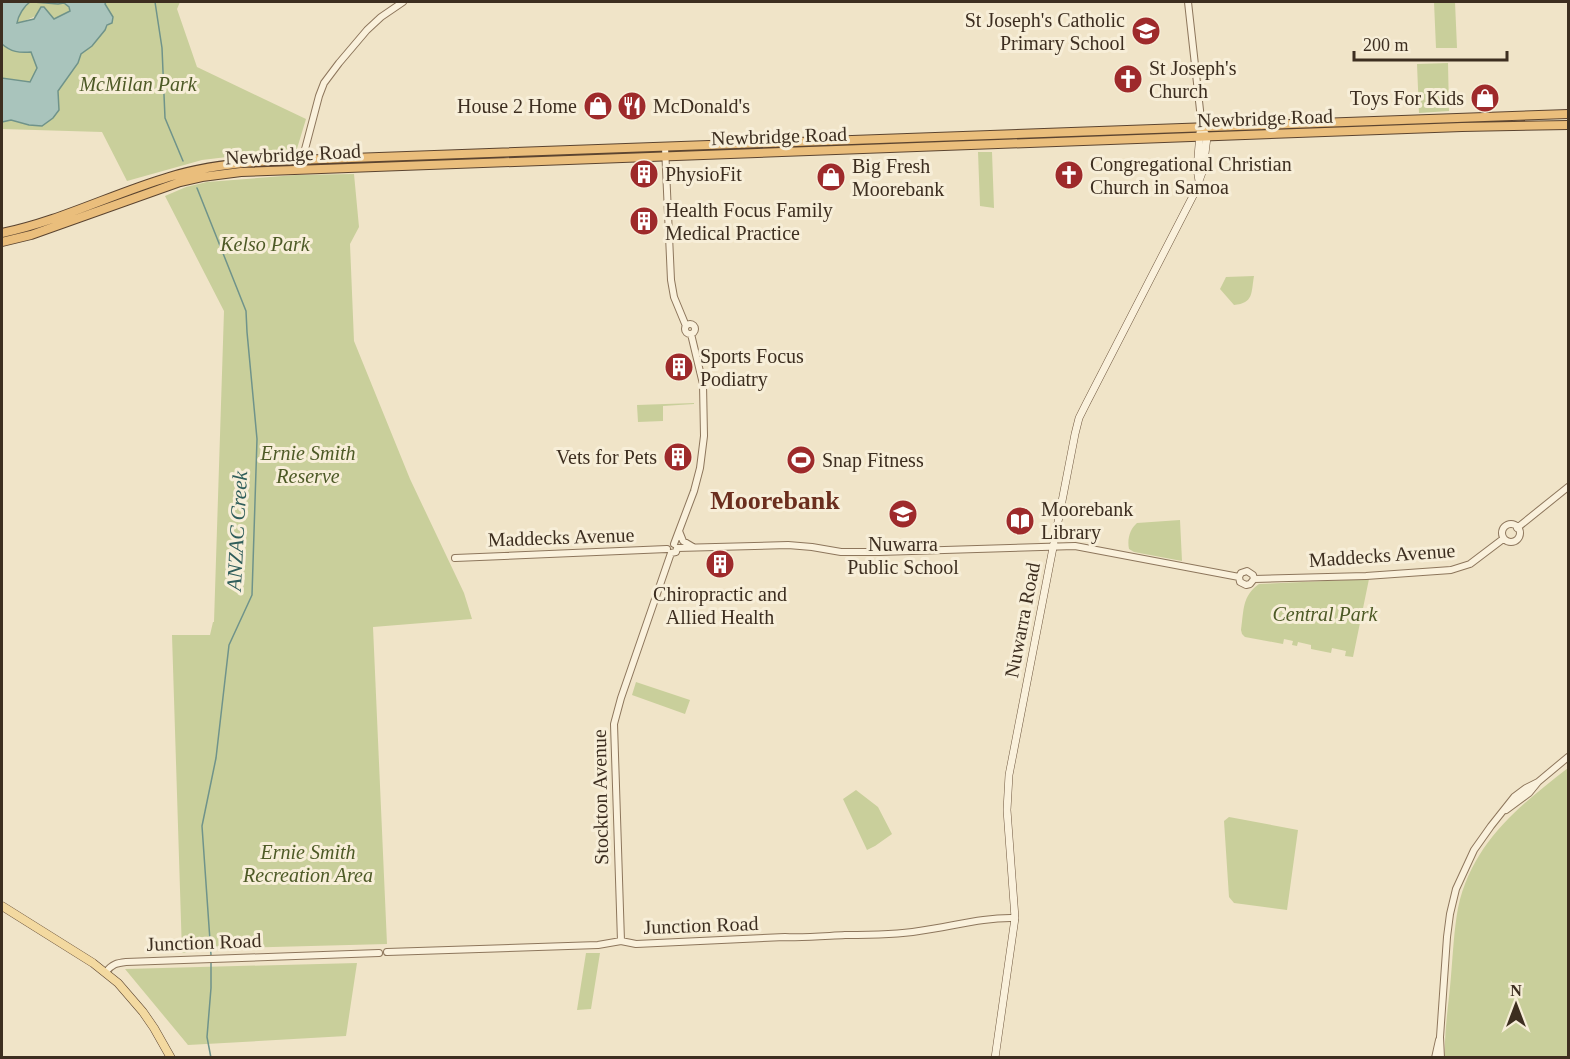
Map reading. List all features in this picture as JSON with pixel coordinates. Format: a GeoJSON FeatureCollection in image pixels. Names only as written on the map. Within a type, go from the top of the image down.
{"type":"FeatureCollection","features":[{"type":"Feature","properties":{"kind":"highway","name":"Newbridge Road"},"geometry":{"type":"LineString","coordinates":[[1203,134],[1569,114]]}},
{"type":"Feature","properties":{"kind":"highway","name":"Newbridge Road"},"geometry":{"type":"LineString","coordinates":[[200,173],[665,152],[802,141],[1569,125]]}},
{"type":"Feature","properties":{"kind":"highway","name":"Newbridge Road"},"geometry":{"type":"LineString","coordinates":[[2,233],[47,222],[179,178],[233,164],[304,159],[665,152]]}},
{"type":"Feature","properties":{"kind":"highway","name":"Newbridge Road"},"geometry":{"type":"LineString","coordinates":[[2,242],[31,235],[179,178]]}},
{"type":"Feature","properties":{"kind":"main road","name":"Nuwarra Road"},"geometry":{"type":"LineString","coordinates":[[995,1058],[1015,918],[1007,810],[1009,775],[1057,520],[1079,418],[1186,213],[1199,181],[1197,169],[1203,134]]}},
{"type":"Feature","properties":{"kind":"main road"},"geometry":{"type":"LineString","coordinates":[[2,906],[106,972],[143,1012],[171,1058]]}},
{"type":"Feature","properties":{"kind":"street"},"geometry":{"type":"LineString","coordinates":[[304,169],[304,159],[324,83],[367,30],[403,2]]}},
{"type":"Feature","properties":{"kind":"street","name":"Nuwarra Road"},"geometry":{"type":"LineString","coordinates":[[1188,2],[1203,134]]}},
{"type":"Feature","properties":{"kind":"street"},"geometry":{"type":"LineString","coordinates":[[665,152],[671,280],[674,297],[687,326],[691,324],[695,327],[695,332],[691,334],[703,384],[705,436],[700,468],[679,530],[676,552],[669,551]]}},
{"type":"Feature","properties":{"kind":"street"},"geometry":{"type":"LineString","coordinates":[[1517,528],[1569,487]]}},
{"type":"Feature","properties":{"kind":"street"},"geometry":{"type":"LineString","coordinates":[[1513,525],[1517,528],[1519,536],[1516,540],[1508,542],[1503,539],[1504,527],[1513,525]]}},
{"type":"Feature","properties":{"kind":"street"},"geometry":{"type":"LineString","coordinates":[[679,530],[683,541],[693,548]]}},
{"type":"Feature","properties":{"kind":"street","name":"Maddecks Avenue"},"geometry":{"type":"LineString","coordinates":[[1254,579],[1366,576],[1451,570],[1470,564],[1503,539]]}},
{"type":"Feature","properties":{"kind":"street"},"geometry":{"type":"LineString","coordinates":[[676,546],[693,548],[788,545],[841,552],[1082,547],[1239,577]]}},
{"type":"Feature","properties":{"kind":"street","name":"Maddecks Avenue"},"geometry":{"type":"LineString","coordinates":[[455,558],[669,551]]}},
{"type":"Feature","properties":{"kind":"street","name":"Stockton Avenue"},"geometry":{"type":"LineString","coordinates":[[621,941],[614,724],[669,551]]}},
{"type":"Feature","properties":{"kind":"street"},"geometry":{"type":"LineString","coordinates":[[1247,571],[1253,574],[1254,579],[1250,585],[1246,585],[1240,582],[1239,577],[1241,573],[1247,571]]}},
{"type":"Feature","properties":{"kind":"street"},"geometry":{"type":"LineString","coordinates":[[1441,1058],[1440,1037],[1448,925],[1456,889],[1474,850],[1491,826],[1503,813],[1529,793],[1538,782],[1569,757]]}},
{"type":"Feature","properties":{"kind":"street","name":"Junction Road"},"geometry":{"type":"LineString","coordinates":[[106,972],[116,963],[378,953],[383,957],[387,952],[598,945],[621,941],[636,944],[905,933],[974,921],[1015,918]]}},
{"type":"Feature","properties":{"kind":"street"},"geometry":{"type":"LineString","coordinates":[[1435,1058],[1440,1037]]}},
{"type":"Feature","properties":{"kind":"green space"},"geometry":{"type":"Polygon","coordinates":[[[30,2],[58,4],[64,2],[70,11],[54,19],[47,11],[17,23],[22,11],[30,2]]]}},
{"type":"Feature","properties":{"kind":"green space","name":"McMilan Park"},"geometry":{"type":"Polygon","coordinates":[[[106,2],[180,2],[177,9],[197,67],[306,119],[296,152],[260,153],[202,160],[127,181],[102,132],[2,129],[2,122],[11,120],[29,125],[59,110],[58,91],[78,63],[81,54],[105,30],[113,17],[106,2]]]}},
{"type":"Feature","properties":{"kind":"green space"},"geometry":{"type":"Polygon","coordinates":[[[1434,2],[1455,2],[1457,48],[1436,48],[1434,2]]]}},
{"type":"Feature","properties":{"kind":"green space"},"geometry":{"type":"Polygon","coordinates":[[[2,44],[8,49],[31,52],[37,68],[30,82],[2,78],[2,44]]]}},
{"type":"Feature","properties":{"kind":"green space"},"geometry":{"type":"Polygon","coordinates":[[[1448,63],[1449,111],[1419,113],[1417,64],[1448,63]]]}},
{"type":"Feature","properties":{"kind":"green space"},"geometry":{"type":"Polygon","coordinates":[[[978,152],[992,152],[994,208],[980,206],[978,152]]]}},
{"type":"Feature","properties":{"kind":"green space"},"geometry":{"type":"Polygon","coordinates":[[[354,174],[359,227],[350,244],[354,341],[410,479],[464,593],[472,619],[373,627],[387,944],[233,948],[182,953],[172,635],[210,635],[214,622],[224,311],[165,196],[186,187],[207,182],[296,175],[354,174]]]}},
{"type":"Feature","properties":{"kind":"green space"},"geometry":{"type":"Polygon","coordinates":[[[1254,276],[1250,296],[1240,304],[1234,305],[1220,289],[1226,277],[1254,276]]]}},
{"type":"Feature","properties":{"kind":"green space"},"geometry":{"type":"Polygon","coordinates":[[[694,403],[663,406],[663,421],[638,422],[637,405],[694,403]]]}},
{"type":"Feature","properties":{"kind":"green space"},"geometry":{"type":"Polygon","coordinates":[[[1180,520],[1182,561],[1134,552],[1129,549],[1130,534],[1137,523],[1180,520]]]}},
{"type":"Feature","properties":{"kind":"green space","name":"Central Park"},"geometry":{"type":"Polygon","coordinates":[[[1369,579],[1353,657],[1345,656],[1346,651],[1332,648],[1331,653],[1311,649],[1311,645],[1298,642],[1297,646],[1292,645],[1293,641],[1284,639],[1283,644],[1245,637],[1242,634],[1245,604],[1249,593],[1259,584],[1369,579]]]}},
{"type":"Feature","properties":{"kind":"green space"},"geometry":{"type":"Polygon","coordinates":[[[636,682],[690,700],[685,714],[632,695],[636,682]]]}},
{"type":"Feature","properties":{"kind":"green space"},"geometry":{"type":"Polygon","coordinates":[[[1568,768],[1568,1057],[1445,1057],[1456,925],[1465,885],[1474,864],[1500,828],[1532,797],[1568,768]]]}},
{"type":"Feature","properties":{"kind":"green space"},"geometry":{"type":"Polygon","coordinates":[[[856,790],[878,807],[892,834],[867,850],[843,799],[856,790]]]}},
{"type":"Feature","properties":{"kind":"green space"},"geometry":{"type":"Polygon","coordinates":[[[1229,817],[1298,830],[1287,910],[1234,903],[1229,897],[1224,821],[1229,817]]]}},
{"type":"Feature","properties":{"kind":"green space"},"geometry":{"type":"Polygon","coordinates":[[[586,953],[600,953],[591,1009],[577,1010],[586,953]]]}},
{"type":"Feature","properties":{"kind":"green space"},"geometry":{"type":"Polygon","coordinates":[[[357,963],[346,1036],[188,1045],[125,969],[357,963]]]}},
{"type":"Feature","properties":{"kind":"water"},"geometry":{"type":"Polygon","coordinates":[[[2,2],[30,2],[22,11],[17,23],[34,19],[41,7],[44,7],[54,19],[70,11],[64,3],[33,2],[106,2],[113,17],[112,23],[107,25],[92,46],[81,54],[78,63],[58,91],[59,110],[42,126],[11,120],[2,122],[2,78],[30,82],[37,68],[31,52],[15,51],[2,44],[2,2]]]}},
{"type":"Feature","properties":{"kind":"waterway","name":"ANZAC Creek"},"geometry":{"type":"LineString","coordinates":[[155,2],[162,48],[165,118],[183,161]]}},
{"type":"Feature","properties":{"kind":"waterway","name":"ANZAC Creek"},"geometry":{"type":"LineString","coordinates":[[197,188],[246,311],[257,439],[252,595],[229,645],[216,758],[202,826],[211,955]]}},
{"type":"Feature","properties":{"kind":"waterway","name":"ANZAC Creek"},"geometry":{"type":"LineString","coordinates":[[211,960],[207,1037],[211,1058]]}},
{"type":"Feature","properties":{"kind":"place","name":"St Joseph's Catholic Primary School"},"geometry":{"type":"Point","coordinates":[1146,31]}},
{"type":"Feature","properties":{"kind":"place","name":"St Joseph's Church"},"geometry":{"type":"Point","coordinates":[1128,79]}},
{"type":"Feature","properties":{"kind":"place","name":"Toys For Kids"},"geometry":{"type":"Point","coordinates":[1485,98]}},
{"type":"Feature","properties":{"kind":"place","name":"House 2 Home"},"geometry":{"type":"Point","coordinates":[598,106]}},
{"type":"Feature","properties":{"kind":"place","name":"McDonald's"},"geometry":{"type":"Point","coordinates":[632,106]}},
{"type":"Feature","properties":{"kind":"place","name":"PhysioFit"},"geometry":{"type":"Point","coordinates":[644,174]}},
{"type":"Feature","properties":{"kind":"place","name":"Congregational Christian Church in Samoa"},"geometry":{"type":"Point","coordinates":[1069,175]}},
{"type":"Feature","properties":{"kind":"place","name":"Big Fresh Moorebank"},"geometry":{"type":"Point","coordinates":[831,177]}},
{"type":"Feature","properties":{"kind":"place","name":"Health Focus Family Medical Practice"},"geometry":{"type":"Point","coordinates":[644,221]}},
{"type":"Feature","properties":{"kind":"place","name":"Sports Focus Podiatry"},"geometry":{"type":"Point","coordinates":[679,367]}},
{"type":"Feature","properties":{"kind":"place","name":"Vets for Pets"},"geometry":{"type":"Point","coordinates":[678,457]}},
{"type":"Feature","properties":{"kind":"place","name":"Snap Fitness"},"geometry":{"type":"Point","coordinates":[801,460]}},
{"type":"Feature","properties":{"kind":"place","name":"Nuwarra Public School"},"geometry":{"type":"Point","coordinates":[903,514]}},
{"type":"Feature","properties":{"kind":"place","name":"Moorebank Library"},"geometry":{"type":"Point","coordinates":[1020,521]}},
{"type":"Feature","properties":{"kind":"place","name":"Chiropractic and Allied Health"},"geometry":{"type":"Point","coordinates":[720,564]}},
{"type":"Feature","properties":{"kind":"district","name":"Moorebank"},"geometry":{"type":"Point","coordinates":[775,500]}},
{"type":"Feature","properties":{"kind":"park label","name":"Kelso Park"},"geometry":{"type":"Point","coordinates":[265,244]}},
{"type":"Feature","properties":{"kind":"park label","name":"Ernie Smith Reserve"},"geometry":{"type":"Point","coordinates":[308,464]}},
{"type":"Feature","properties":{"kind":"park label","name":"Ernie Smith Recreation Area"},"geometry":{"type":"Point","coordinates":[308,864]}}]}
